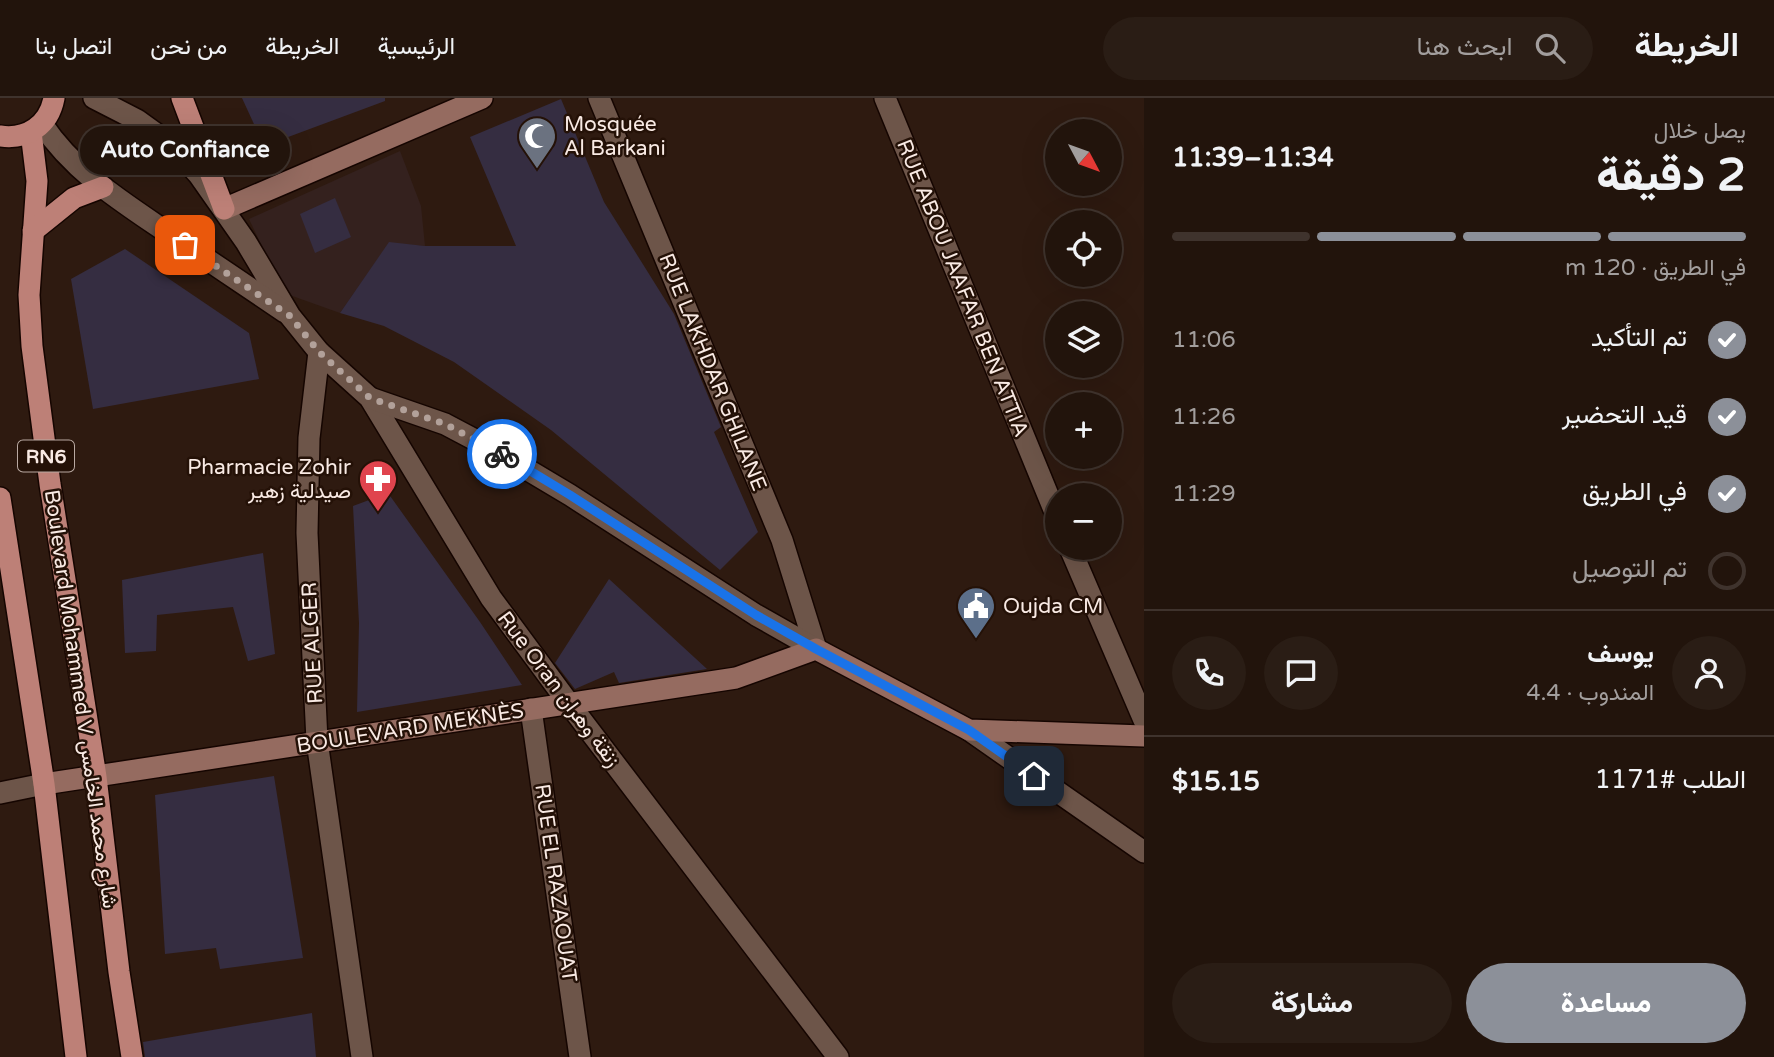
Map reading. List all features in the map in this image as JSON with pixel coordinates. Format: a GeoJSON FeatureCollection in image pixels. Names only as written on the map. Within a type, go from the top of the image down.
{"type":"FeatureCollection","features":[{"type":"Feature","properties":{"kind":"main road"},"geometry":{"type":"LineString","coordinates":[[0,136],[12,137],[36,128],[50,113],[54,98]]}},
{"type":"Feature","properties":{"kind":"main road"},"geometry":{"type":"LineString","coordinates":[[182,98],[224,209]]}},
{"type":"Feature","properties":{"kind":"main road","name":"Boulevard Mohammed V شارع محمد الخامس"},"geometry":{"type":"LineString","coordinates":[[36,128],[37,181],[29,295],[32,346],[50,484],[96,777],[132,1057]]}},
{"type":"Feature","properties":{"kind":"main road"},"geometry":{"type":"LineString","coordinates":[[33,231],[75,198],[103,187]]}},
{"type":"Feature","properties":{"kind":"main road"},"geometry":{"type":"LineString","coordinates":[[0,498],[44,784],[76,1057]]}},
{"type":"Feature","properties":{"kind":"street"},"geometry":{"type":"LineString","coordinates":[[94,98],[137,120],[173,146],[224,209],[268,276],[290,316]]}},
{"type":"Feature","properties":{"kind":"street"},"geometry":{"type":"LineString","coordinates":[[224,209],[482,98]]}},
{"type":"Feature","properties":{"kind":"street","name":"RUE LAKHDAR GHILANE"},"geometry":{"type":"LineString","coordinates":[[599,98],[782,540],[816,649]]}},
{"type":"Feature","properties":{"kind":"street","name":"RUE ABOU JAAFAR BEN ATTIA"},"geometry":{"type":"LineString","coordinates":[[885,98],[1045,488]]}},
{"type":"Feature","properties":{"kind":"street"},"geometry":{"type":"LineString","coordinates":[[36,128],[129,208],[290,316]]}},
{"type":"Feature","properties":{"kind":"street","name":"Rue Oran زنقة وهران"},"geometry":{"type":"LineString","coordinates":[[290,316],[319,352],[370,398],[491,598],[838,1057]]}},
{"type":"Feature","properties":{"kind":"street","name":"RUE ALGER"},"geometry":{"type":"LineString","coordinates":[[319,352],[309,438],[307,533],[317,741],[362,1057]]}},
{"type":"Feature","properties":{"kind":"street"},"geometry":{"type":"LineString","coordinates":[[370,398],[445,424],[498,452],[582,502],[756,615],[969,730],[1144,852]]}},
{"type":"Feature","properties":{"kind":"street"},"geometry":{"type":"LineString","coordinates":[[1075,560],[1144,720]]}},
{"type":"Feature","properties":{"kind":"street","name":"BOULEVARD MEKNÈS"},"geometry":{"type":"LineString","coordinates":[[0,793],[317,741],[736,678],[816,649]]}},
{"type":"Feature","properties":{"kind":"street","name":"RUE EL RAZAOUAT"},"geometry":{"type":"LineString","coordinates":[[531,709],[580,1057]]}},
{"type":"Feature","properties":{"kind":"street"},"geometry":{"type":"LineString","coordinates":[[969,730],[1144,736]]}},
{"type":"Feature","properties":{"kind":"shaded area"},"geometry":{"type":"Polygon","coordinates":[[[400,151],[421,206],[425,246],[389,243],[340,313],[284,293],[249,219],[400,151]]]}},
{"type":"Feature","properties":{"kind":"building"},"geometry":{"type":"Polygon","coordinates":[[[242,98],[385,98],[385,101],[264,146],[242,98]]]}},
{"type":"Feature","properties":{"kind":"building"},"geometry":{"type":"Polygon","coordinates":[[[561,99],[604,202],[674,314],[721,427],[714,432],[758,532],[720,570],[551,430],[454,362],[384,326],[340,313],[389,242],[425,246],[516,246],[470,137],[561,99]]]}},
{"type":"Feature","properties":{"kind":"building"},"geometry":{"type":"Polygon","coordinates":[[[335,198],[351,237],[315,253],[300,214],[335,198]]]}},
{"type":"Feature","properties":{"kind":"building"},"geometry":{"type":"Polygon","coordinates":[[[125,249],[249,333],[259,379],[93,409],[71,279],[125,249]]]}},
{"type":"Feature","properties":{"kind":"building"},"geometry":{"type":"Polygon","coordinates":[[[388,493],[522,685],[357,712],[359,623],[353,506],[388,493]]]}},
{"type":"Feature","properties":{"kind":"building"},"geometry":{"type":"Polygon","coordinates":[[[263,553],[275,654],[248,661],[233,607],[157,615],[156,651],[125,653],[122,580],[263,553]]]}},
{"type":"Feature","properties":{"kind":"building"},"geometry":{"type":"Polygon","coordinates":[[[609,579],[707,669],[619,683],[614,672],[575,689],[555,663],[609,579]]]}},
{"type":"Feature","properties":{"kind":"building"},"geometry":{"type":"Polygon","coordinates":[[[274,776],[303,958],[220,969],[216,948],[165,954],[155,795],[274,776]]]}},
{"type":"Feature","properties":{"kind":"building"},"geometry":{"type":"Polygon","coordinates":[[[312,1013],[316,1057],[145,1057],[143,1042],[312,1013]]]}},
{"type":"Feature","properties":{"kind":"way so far"},"geometry":{"type":"LineString","coordinates":[[185,245],[290,316],[319,352],[370,398],[445,424],[502,454]]}},
{"type":"Feature","properties":{"kind":"place","name":"Mosquée Al Barkani"},"geometry":{"type":"Point","coordinates":[537,170]}},
{"type":"Feature","properties":{"kind":"place","name":"Auto Confiance"},"geometry":{"type":"Point","coordinates":[185,245]}},
{"type":"Feature","properties":{"kind":"place","name":"Pharmacie Zohir صيدلية زهير"},"geometry":{"type":"Point","coordinates":[378,513]}},
{"type":"Feature","properties":{"kind":"place","name":"Oujda CM"},"geometry":{"type":"Point","coordinates":[976,640]}},
{"type":"Feature","properties":{"kind":"route"},"geometry":{"type":"LineString","coordinates":[[502,454],[756,615],[969,730],[1034,776]]}}]}
